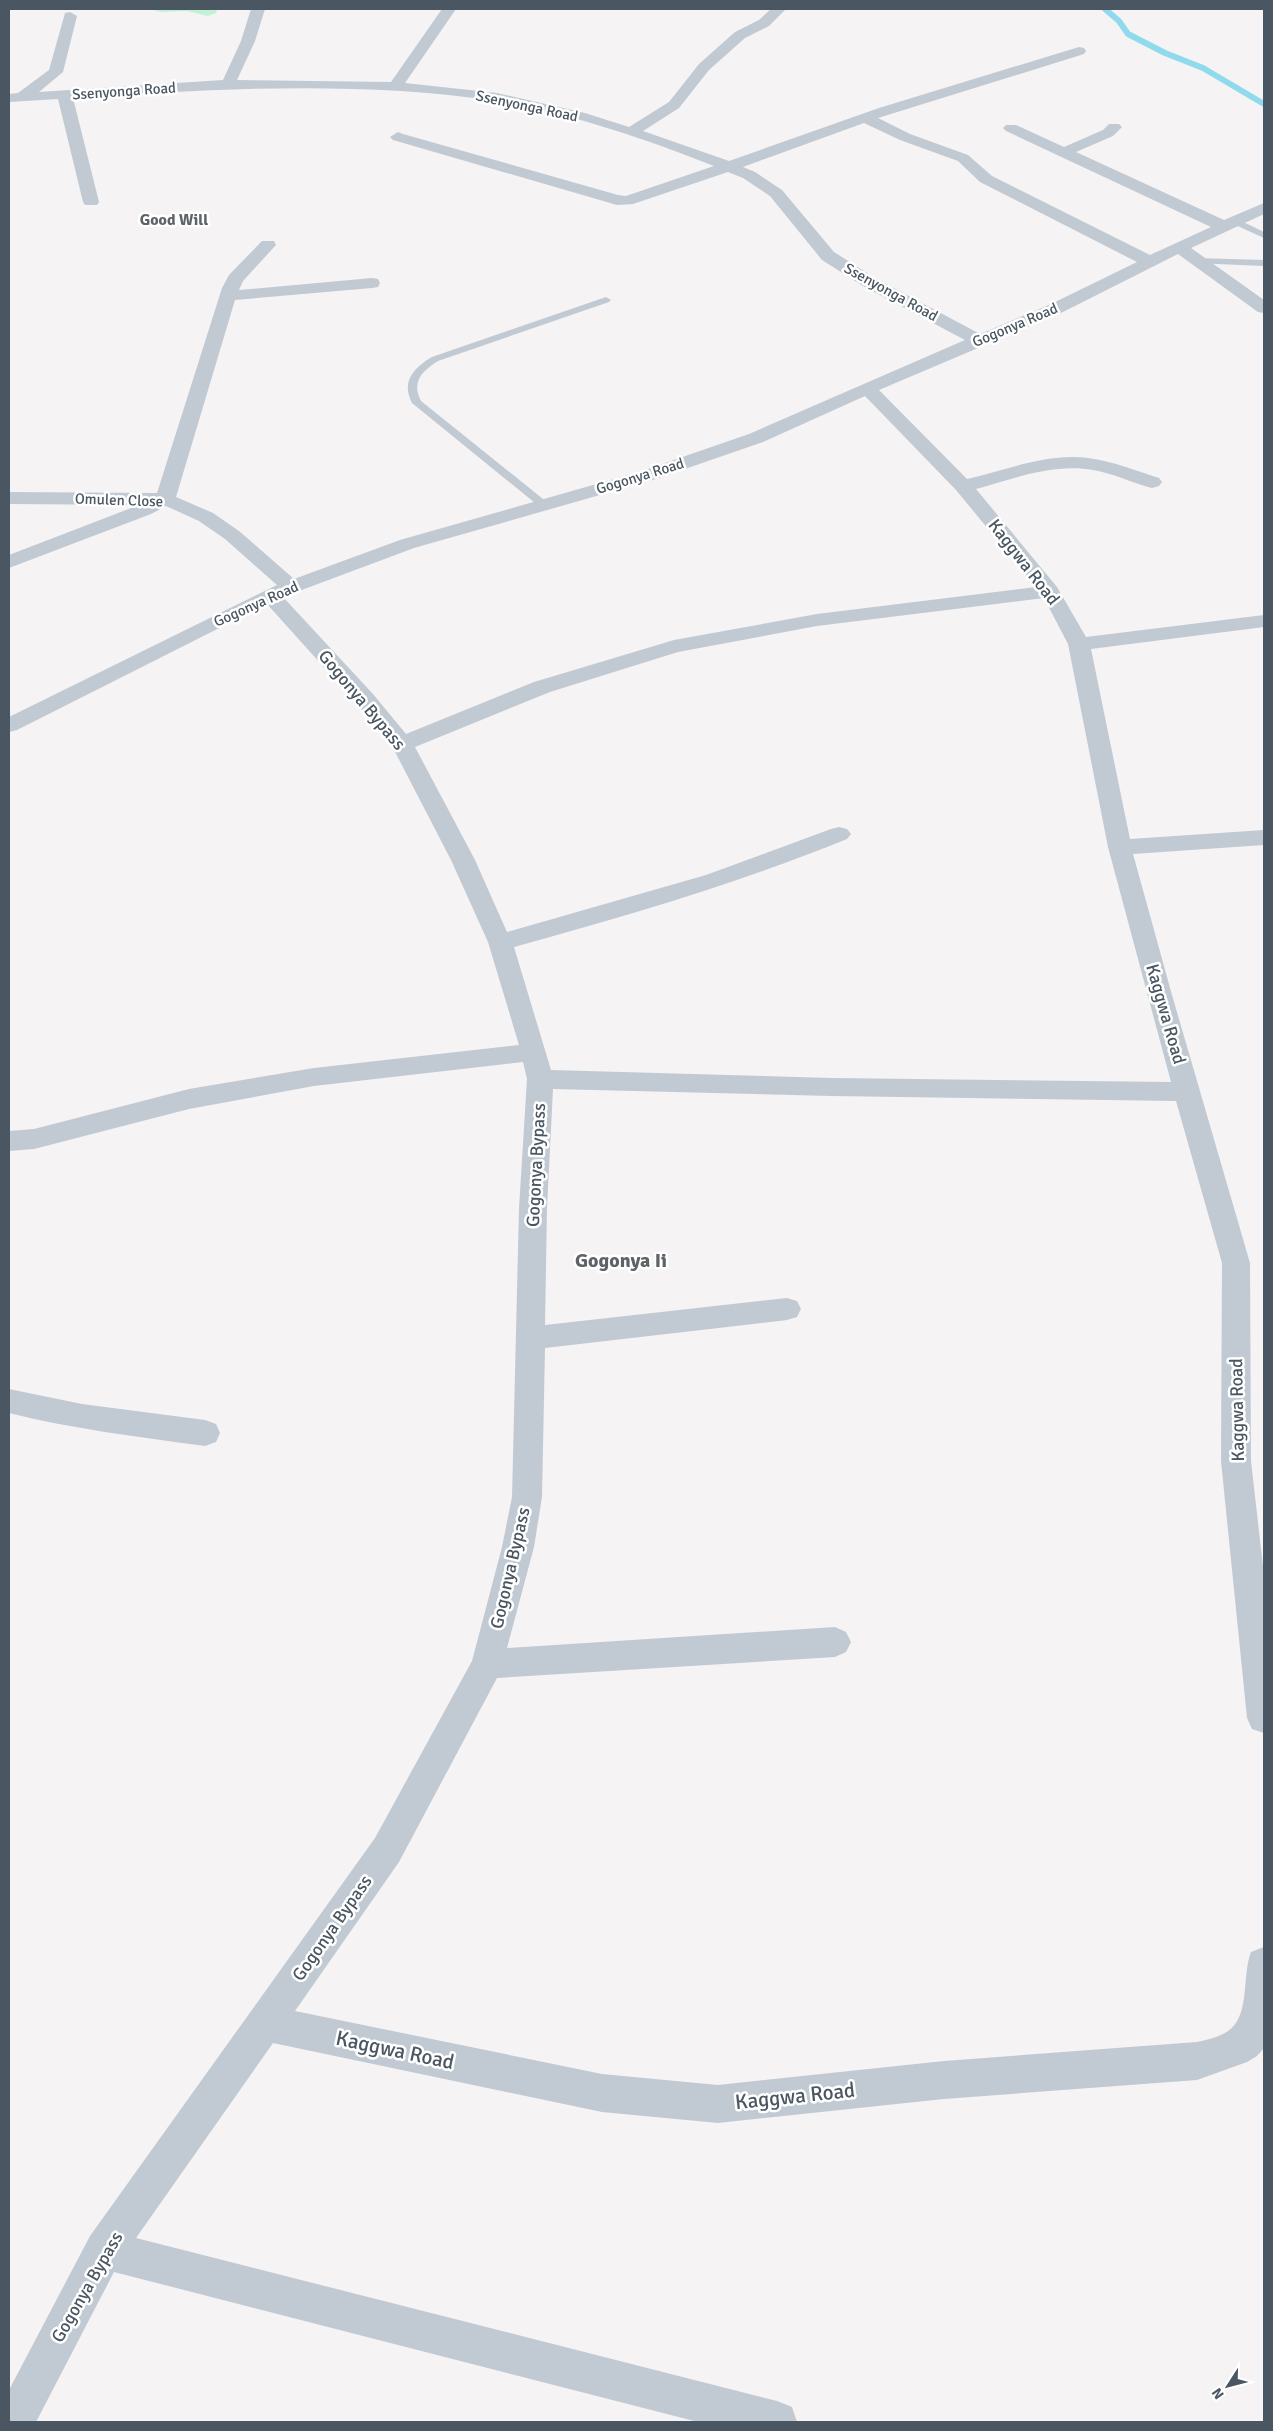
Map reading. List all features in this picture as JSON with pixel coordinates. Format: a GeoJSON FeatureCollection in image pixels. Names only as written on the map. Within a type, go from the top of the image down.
{"type":"FeatureCollection","features":[{"type":"Feature","properties":{"kind":"street"},"geometry":{"type":"LineString","coordinates":[[228,84],[248,41],[258,9]]}},
{"type":"Feature","properties":{"kind":"street"},"geometry":{"type":"LineString","coordinates":[[395,86],[449,9]]}},
{"type":"Feature","properties":{"kind":"street"},"geometry":{"type":"LineString","coordinates":[[632,132],[674,105],[704,67],[740,35],[764,24],[779,9]]}},
{"type":"Feature","properties":{"kind":"street"},"geometry":{"type":"LineString","coordinates":[[15,98],[56,72],[70,16]]}},
{"type":"Feature","properties":{"kind":"street"},"geometry":{"type":"LineString","coordinates":[[398,137],[627,201],[730,167],[884,111],[1078,51]]}},
{"type":"Feature","properties":{"kind":"street","name":"Ssenyonga Road"},"geometry":{"type":"LineString","coordinates":[[15,98],[228,84],[395,86],[497,97],[580,116],[632,132],[730,167],[764,184],[776,193],[828,256],[869,282],[979,341]]}},
{"type":"Feature","properties":{"kind":"street"},"geometry":{"type":"LineString","coordinates":[[64,94],[91,202]]}},
{"type":"Feature","properties":{"kind":"street"},"geometry":{"type":"LineString","coordinates":[[865,118],[905,137],[963,158],[986,179],[1150,262]]}},
{"type":"Feature","properties":{"kind":"street"},"geometry":{"type":"LineString","coordinates":[[1062,154],[1108,133],[1114,127]]}},
{"type":"Feature","properties":{"kind":"street"},"geometry":{"type":"LineString","coordinates":[[1011,128],[1062,154],[1228,224]]}},
{"type":"Feature","properties":{"kind":"street","name":"Gogonya Road"},"geometry":{"type":"LineString","coordinates":[[9,725],[281,591],[407,544],[649,475],[756,438],[867,388],[1057,308],[1264,208]]}},
{"type":"Feature","properties":{"kind":"street"},"geometry":{"type":"LineString","coordinates":[[9,562],[144,510],[165,499],[180,460],[202,376],[228,296],[235,279],[268,245]]}},
{"type":"Feature","properties":{"kind":"street"},"geometry":{"type":"LineString","coordinates":[[1180,247],[1196,262],[1264,308]]}},
{"type":"Feature","properties":{"kind":"street"},"geometry":{"type":"LineString","coordinates":[[228,296],[372,283]]}},
{"type":"Feature","properties":{"kind":"street","name":"Kaggwa Road"},"geometry":{"type":"LineString","coordinates":[[867,388],[963,486],[1050,591],[1079,644],[1120,847],[1159,995],[1236,1263],[1236,1461],[1257,1580],[1264,1718]]}},
{"type":"Feature","properties":{"kind":"street"},"geometry":{"type":"LineString","coordinates":[[963,486],[1037,468],[1075,462],[1099,465],[1152,482]]}},
{"type":"Feature","properties":{"kind":"street","name":"Omulen Close"},"geometry":{"type":"LineString","coordinates":[[9,498],[165,499],[206,517],[232,535],[281,591]]}},
{"type":"Feature","properties":{"kind":"street","name":"Gogonya Bypass"},"geometry":{"type":"LineString","coordinates":[[14,2422],[104,2250],[387,1850],[487,1664],[518,1548],[527,1497],[537,1065],[500,942],[463,860],[402,744],[281,591]]}},
{"type":"Feature","properties":{"kind":"street"},"geometry":{"type":"LineString","coordinates":[[402,744],[542,687],[674,646],[817,620],[1050,591]]}},
{"type":"Feature","properties":{"kind":"street"},"geometry":{"type":"LineString","coordinates":[[1079,644],[1264,621]]}},
{"type":"Feature","properties":{"kind":"street"},"geometry":{"type":"LineString","coordinates":[[500,942],[595,916],[715,879],[800,850],[839,834]]}},
{"type":"Feature","properties":{"kind":"street"},"geometry":{"type":"LineString","coordinates":[[1120,847],[1264,837]]}},
{"type":"Feature","properties":{"kind":"street"},"geometry":{"type":"LineString","coordinates":[[9,1141],[34,1139],[190,1099],[314,1077],[537,1065],[842,1088],[1188,1092]]}},
{"type":"Feature","properties":{"kind":"street"},"geometry":{"type":"LineString","coordinates":[[530,1338],[787,1310]]}},
{"type":"Feature","properties":{"kind":"street"},"geometry":{"type":"LineString","coordinates":[[9,1401],[72,1414],[205,1432]]}},
{"type":"Feature","properties":{"kind":"street"},"geometry":{"type":"LineString","coordinates":[[487,1664],[836,1642]]}},
{"type":"Feature","properties":{"kind":"street","name":"Kaggwa Road"},"geometry":{"type":"LineString","coordinates":[[265,2024],[602,2093],[718,2104],[944,2080],[1197,2061],[1236,2049],[1253,2033],[1261,2012],[1264,1965]]}},
{"type":"Feature","properties":{"kind":"street"},"geometry":{"type":"LineString","coordinates":[[104,2250],[777,2422]]}},
{"type":"Feature","properties":{"kind":"lane"},"geometry":{"type":"LineString","coordinates":[[1228,224],[1264,235]]}},
{"type":"Feature","properties":{"kind":"lane"},"geometry":{"type":"LineString","coordinates":[[1196,262],[1264,263]]}},
{"type":"Feature","properties":{"kind":"lane"},"geometry":{"type":"LineString","coordinates":[[544,505],[417,403],[413,397],[412,385],[414,375],[423,366],[435,359],[606,300]]}},
{"type":"Feature","properties":{"kind":"green space"},"geometry":{"type":"Polygon","coordinates":[[[150,9],[217,10],[216,13],[208,16],[187,11],[160,12],[150,9]]]}},
{"type":"Feature","properties":{"kind":"waterway"},"geometry":{"type":"LineString","coordinates":[[1105,9],[1119,21],[1128,34],[1165,53],[1203,68],[1264,104]]}},
{"type":"Feature","properties":{"kind":"district","name":"Good Will"},"geometry":{"type":"Point","coordinates":[174,220]}},
{"type":"Feature","properties":{"kind":"district","name":"Gogonya Ii"},"geometry":{"type":"Point","coordinates":[621,1260]}}]}
